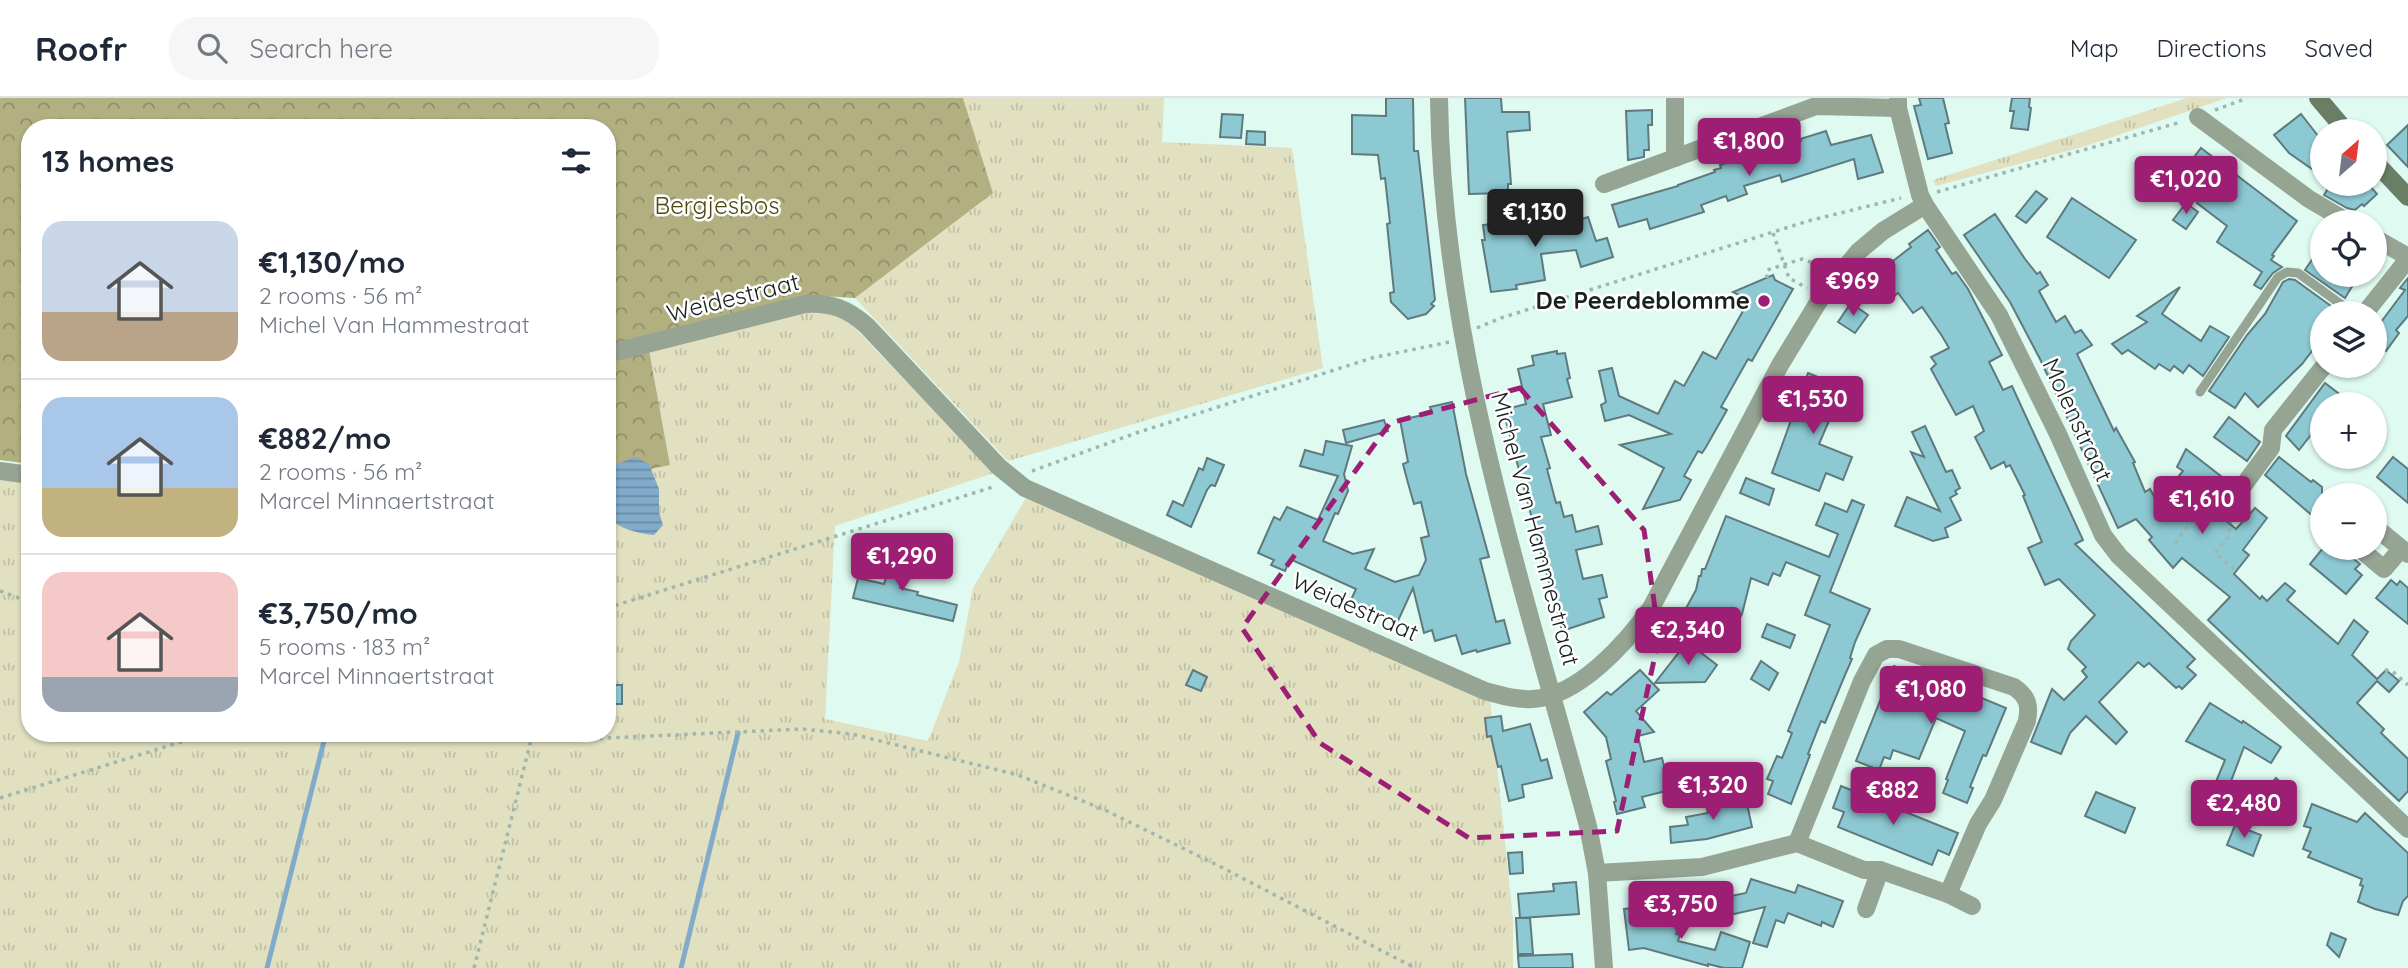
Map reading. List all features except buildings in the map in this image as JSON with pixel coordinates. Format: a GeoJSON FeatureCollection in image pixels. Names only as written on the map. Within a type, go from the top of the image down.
{"type":"FeatureCollection","features":[{"type":"Feature","properties":{"kind":"main road"},"geometry":{"type":"LineString","coordinates":[[2318,98],[2336,119]]}},
{"type":"Feature","properties":{"kind":"main road"},"geometry":{"type":"LineString","coordinates":[[2387,175],[2408,197]]}},
{"type":"Feature","properties":{"kind":"street","name":"Michel Van Hammestraat"},"geometry":{"type":"LineString","coordinates":[[1439,98],[1448,238],[1461,337],[1486,449],[1588,826],[1597,873],[1604,968]]}},
{"type":"Feature","properties":{"kind":"street"},"geometry":{"type":"LineString","coordinates":[[1675,98],[1675,158]]}},
{"type":"Feature","properties":{"kind":"street"},"geometry":{"type":"LineString","coordinates":[[1604,184],[1816,106],[1898,103]]}},
{"type":"Feature","properties":{"kind":"street","name":"Molenstraat"},"geometry":{"type":"LineString","coordinates":[[1898,103],[1922,200],[1999,315],[2058,434],[2103,535],[2119,556],[2408,829]]}},
{"type":"Feature","properties":{"kind":"street"},"geometry":{"type":"LineString","coordinates":[[2198,117],[2328,210]]}},
{"type":"Feature","properties":{"kind":"street","name":"Weidestraat"},"geometry":{"type":"LineString","coordinates":[[616,352],[805,304],[822,302],[838,306],[867,326],[1012,479],[1046,498],[1485,691],[1521,698],[1553,695],[1609,657],[1632,634],[1651,608],[1780,365],[1822,296],[1858,252],[1922,200]]}},
{"type":"Feature","properties":{"kind":"street"},"geometry":{"type":"LineString","coordinates":[[2374,301],[2408,258],[2387,245]]}},
{"type":"Feature","properties":{"kind":"street"},"geometry":{"type":"LineString","coordinates":[[2243,486],[2271,448],[2273,430],[2314,378]]}},
{"type":"Feature","properties":{"kind":"street"},"geometry":{"type":"LineString","coordinates":[[0,471],[21,474]]}},
{"type":"Feature","properties":{"kind":"street"},"geometry":{"type":"LineString","coordinates":[[2374,560],[2385,569],[2405,552],[2387,537]]}},
{"type":"Feature","properties":{"kind":"street"},"geometry":{"type":"LineString","coordinates":[[1797,843],[1862,681],[1876,655],[1887,649],[1899,649],[2014,687],[2025,695],[2030,708],[2027,721],[1948,894]]}},
{"type":"Feature","properties":{"kind":"street"},"geometry":{"type":"LineString","coordinates":[[1597,873],[1702,867],[1797,843],[1864,870],[1880,870],[1948,894],[1972,906]]}},
{"type":"Feature","properties":{"kind":"street"},"geometry":{"type":"LineString","coordinates":[[1866,909],[1880,870]]}},
{"type":"Feature","properties":{"kind":"lane"},"geometry":{"type":"LineString","coordinates":[[2200,392],[2278,277],[2287,272],[2298,273],[2336,301]]}},
{"type":"Feature","properties":{"kind":"path"},"geometry":{"type":"LineString","coordinates":[[616,605],[832,539],[1012,479],[1103,444],[1372,358],[1444,344],[1501,317],[1880,201],[1922,200],[1951,189],[2198,117],[2247,98]]}},
{"type":"Feature","properties":{"kind":"path"},"geometry":{"type":"LineString","coordinates":[[1773,233],[1789,278],[1822,296]]}},
{"type":"Feature","properties":{"kind":"path"},"geometry":{"type":"LineString","coordinates":[[1767,278],[1767,270],[1802,259],[1841,270]]}},
{"type":"Feature","properties":{"kind":"path"},"geometry":{"type":"LineString","coordinates":[[2234,569],[2215,552],[2229,536],[2232,506],[2243,486]]}},
{"type":"Feature","properties":{"kind":"path"},"geometry":{"type":"LineString","coordinates":[[2175,543],[2206,502],[2219,507],[2232,506]]}},
{"type":"Feature","properties":{"kind":"path"},"geometry":{"type":"LineString","coordinates":[[0,590],[21,598]]}},
{"type":"Feature","properties":{"kind":"path"},"geometry":{"type":"LineString","coordinates":[[2385,670],[2392,671],[2408,685]]}},
{"type":"Feature","properties":{"kind":"path"},"geometry":{"type":"LineString","coordinates":[[616,737],[802,729],[852,734],[1018,775],[1105,810],[1415,968]]}},
{"type":"Feature","properties":{"kind":"path"},"geometry":{"type":"LineString","coordinates":[[0,798],[181,742]]}},
{"type":"Feature","properties":{"kind":"path"},"geometry":{"type":"LineString","coordinates":[[474,968],[530,742]]}},
{"type":"Feature","properties":{"kind":"highlighted area"},"geometry":{"type":"Polygon","coordinates":[[[1520,388],[1644,530],[1659,637],[1617,831],[1469,838],[1320,743],[1242,628],[1390,423],[1520,388]]]}},
{"type":"Feature","properties":{"kind":"green space","name":"Bergjesbos"},"geometry":{"type":"Polygon","coordinates":[[[0,98],[963,98],[993,193],[855,298],[805,295],[649,350],[670,465],[616,476],[616,119],[21,119],[21,463],[0,460],[0,98]]]}},
{"type":"Feature","properties":{"kind":"green space"},"geometry":{"type":"Polygon","coordinates":[[[963,98],[1164,98],[1162,142],[1292,148],[1323,368],[1008,461],[855,298],[993,193],[963,98]]]}},
{"type":"Feature","properties":{"kind":"green space"},"geometry":{"type":"Polygon","coordinates":[[[2187,98],[2227,98],[2086,146],[1936,186],[1933,180],[2187,98]]]}},
{"type":"Feature","properties":{"kind":"green space"},"geometry":{"type":"Polygon","coordinates":[[[817,310],[835,315],[852,325],[994,473],[835,526],[825,719],[928,741],[959,662],[973,588],[1026,498],[1490,699],[1513,919],[1513,968],[0,968],[0,479],[21,482],[21,742],[616,742],[616,476],[670,464],[649,350],[817,310]]]}},
{"type":"Feature","properties":{"kind":"water"},"geometry":{"type":"Polygon","coordinates":[[[635,457],[649,464],[659,489],[659,512],[663,525],[654,535],[629,530],[616,524],[616,464],[635,457]]]}},
{"type":"Feature","properties":{"kind":"waterway"},"geometry":{"type":"LineString","coordinates":[[681,968],[738,733]]}},
{"type":"Feature","properties":{"kind":"waterway"},"geometry":{"type":"LineString","coordinates":[[267,968],[324,742]]}},
{"type":"Feature","properties":{"kind":"place","name":"De Peerdeblomme"},"geometry":{"type":"Point","coordinates":[1764,301]}}]}
